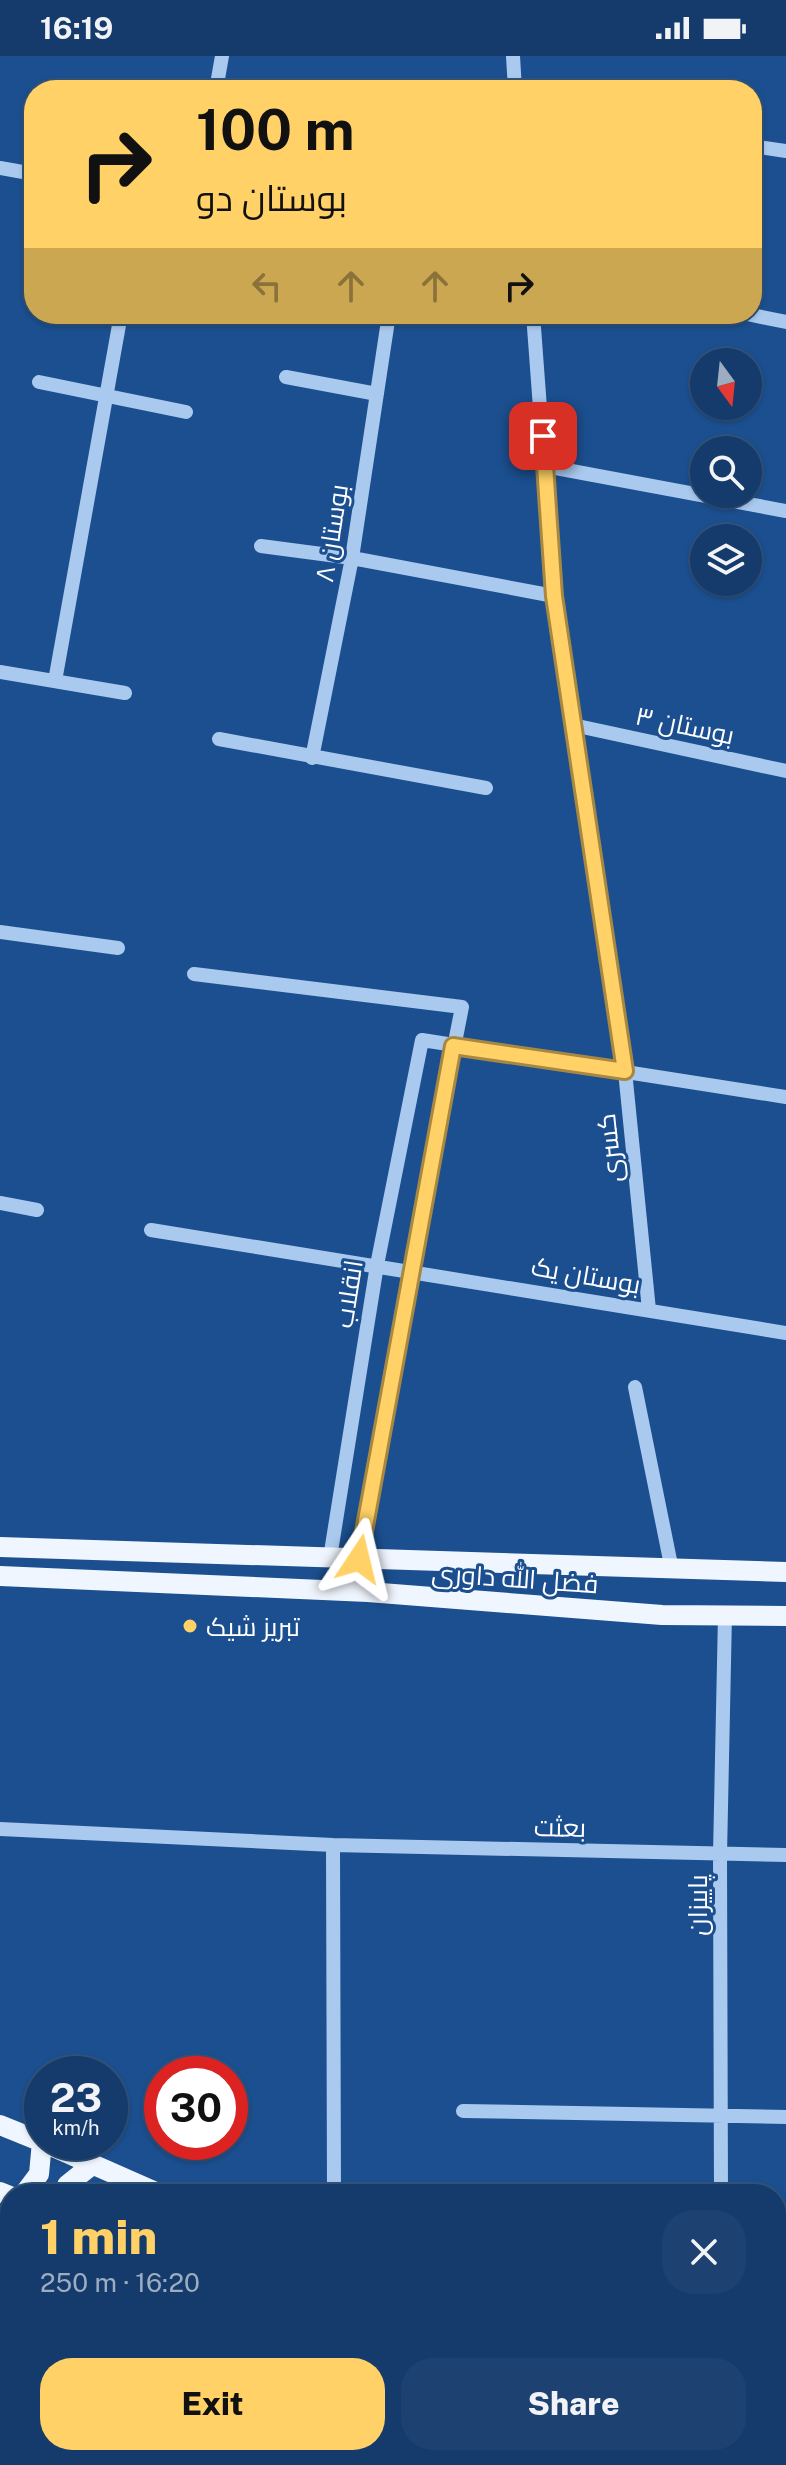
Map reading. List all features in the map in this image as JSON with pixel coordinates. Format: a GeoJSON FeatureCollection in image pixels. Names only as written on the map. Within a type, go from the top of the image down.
{"type":"FeatureCollection","features":[{"type":"Feature","properties":{"kind":"main road","name":"فضل الله داوری"},"geometry":{"type":"LineString","coordinates":[[0,1547],[786,1572]]}},
{"type":"Feature","properties":{"kind":"main road","name":"فضل الله داوری"},"geometry":{"type":"LineString","coordinates":[[0,1576],[368,1592],[662,1615],[786,1616]]}},
{"type":"Feature","properties":{"kind":"main road"},"geometry":{"type":"LineString","coordinates":[[0,2125],[24,2135]]}},
{"type":"Feature","properties":{"kind":"main road"},"geometry":{"type":"LineString","coordinates":[[32,2184],[39,2174],[40,2160]]}},
{"type":"Feature","properties":{"kind":"main road"},"geometry":{"type":"LineString","coordinates":[[81,2160],[137,2184]]}},
{"type":"Feature","properties":{"kind":"main road"},"geometry":{"type":"LineString","coordinates":[[68,2184],[92,2165]]}},
{"type":"Feature","properties":{"kind":"street"},"geometry":{"type":"LineString","coordinates":[[218,80],[222,56]]}},
{"type":"Feature","properties":{"kind":"street"},"geometry":{"type":"LineString","coordinates":[[513,56],[514,80]]}},
{"type":"Feature","properties":{"kind":"street"},"geometry":{"type":"LineString","coordinates":[[762,147],[786,151]]}},
{"type":"Feature","properties":{"kind":"street"},"geometry":{"type":"LineString","coordinates":[[0,168],[24,172]]}},
{"type":"Feature","properties":{"kind":"street"},"geometry":{"type":"LineString","coordinates":[[762,316],[786,320]]}},
{"type":"Feature","properties":{"kind":"street"},"geometry":{"type":"LineString","coordinates":[[55,681],[119,324]]}},
{"type":"Feature","properties":{"kind":"street","name":"بوستان ۸"},"geometry":{"type":"LineString","coordinates":[[312,758],[352,558],[388,324]]}},
{"type":"Feature","properties":{"kind":"street","name":"کسری"},"geometry":{"type":"LineString","coordinates":[[534,324],[554,596],[625,1071],[649,1310]]}},
{"type":"Feature","properties":{"kind":"street"},"geometry":{"type":"LineString","coordinates":[[286,377],[377,394]]}},
{"type":"Feature","properties":{"kind":"street"},"geometry":{"type":"LineString","coordinates":[[39,382],[186,412]]}},
{"type":"Feature","properties":{"kind":"street"},"geometry":{"type":"LineString","coordinates":[[545,466],[786,511]]}},
{"type":"Feature","properties":{"kind":"street"},"geometry":{"type":"LineString","coordinates":[[261,546],[352,558],[554,596]]}},
{"type":"Feature","properties":{"kind":"street"},"geometry":{"type":"LineString","coordinates":[[0,672],[125,693]]}},
{"type":"Feature","properties":{"kind":"street","name":"بوستان ۳"},"geometry":{"type":"LineString","coordinates":[[573,725],[786,771]]}},
{"type":"Feature","properties":{"kind":"street"},"geometry":{"type":"LineString","coordinates":[[219,739],[486,788]]}},
{"type":"Feature","properties":{"kind":"street"},"geometry":{"type":"LineString","coordinates":[[0,932],[118,948]]}},
{"type":"Feature","properties":{"kind":"street"},"geometry":{"type":"LineString","coordinates":[[194,974],[462,1007],[410,1270],[359,1559]]}},
{"type":"Feature","properties":{"kind":"street","name":"انقلاب"},"geometry":{"type":"LineString","coordinates":[[330,1558],[377,1265],[422,1040],[453,1046]]}},
{"type":"Feature","properties":{"kind":"street"},"geometry":{"type":"LineString","coordinates":[[453,1046],[786,1097]]}},
{"type":"Feature","properties":{"kind":"street"},"geometry":{"type":"LineString","coordinates":[[0,1203],[37,1210]]}},
{"type":"Feature","properties":{"kind":"street","name":"بوستان یک"},"geometry":{"type":"LineString","coordinates":[[151,1230],[786,1333]]}},
{"type":"Feature","properties":{"kind":"street"},"geometry":{"type":"LineString","coordinates":[[635,1387],[672,1570]]}},
{"type":"Feature","properties":{"kind":"street","name":"پاییزان"},"geometry":{"type":"LineString","coordinates":[[721,2184],[720,1855],[725,1615]]}},
{"type":"Feature","properties":{"kind":"street","name":"بعثت"},"geometry":{"type":"LineString","coordinates":[[0,1829],[333,1845],[786,1855]]}},
{"type":"Feature","properties":{"kind":"street"},"geometry":{"type":"LineString","coordinates":[[333,1845],[334,2184]]}},
{"type":"Feature","properties":{"kind":"street"},"geometry":{"type":"LineString","coordinates":[[463,2111],[786,2117]]}},
{"type":"Feature","properties":{"kind":"place","name":"تبریز شیک"},"geometry":{"type":"Point","coordinates":[190,1626]}},
{"type":"Feature","properties":{"kind":"route"},"geometry":{"type":"LineString","coordinates":[[359,1559],[453,1046],[625,1071],[554,596],[543,436]]}}]}
